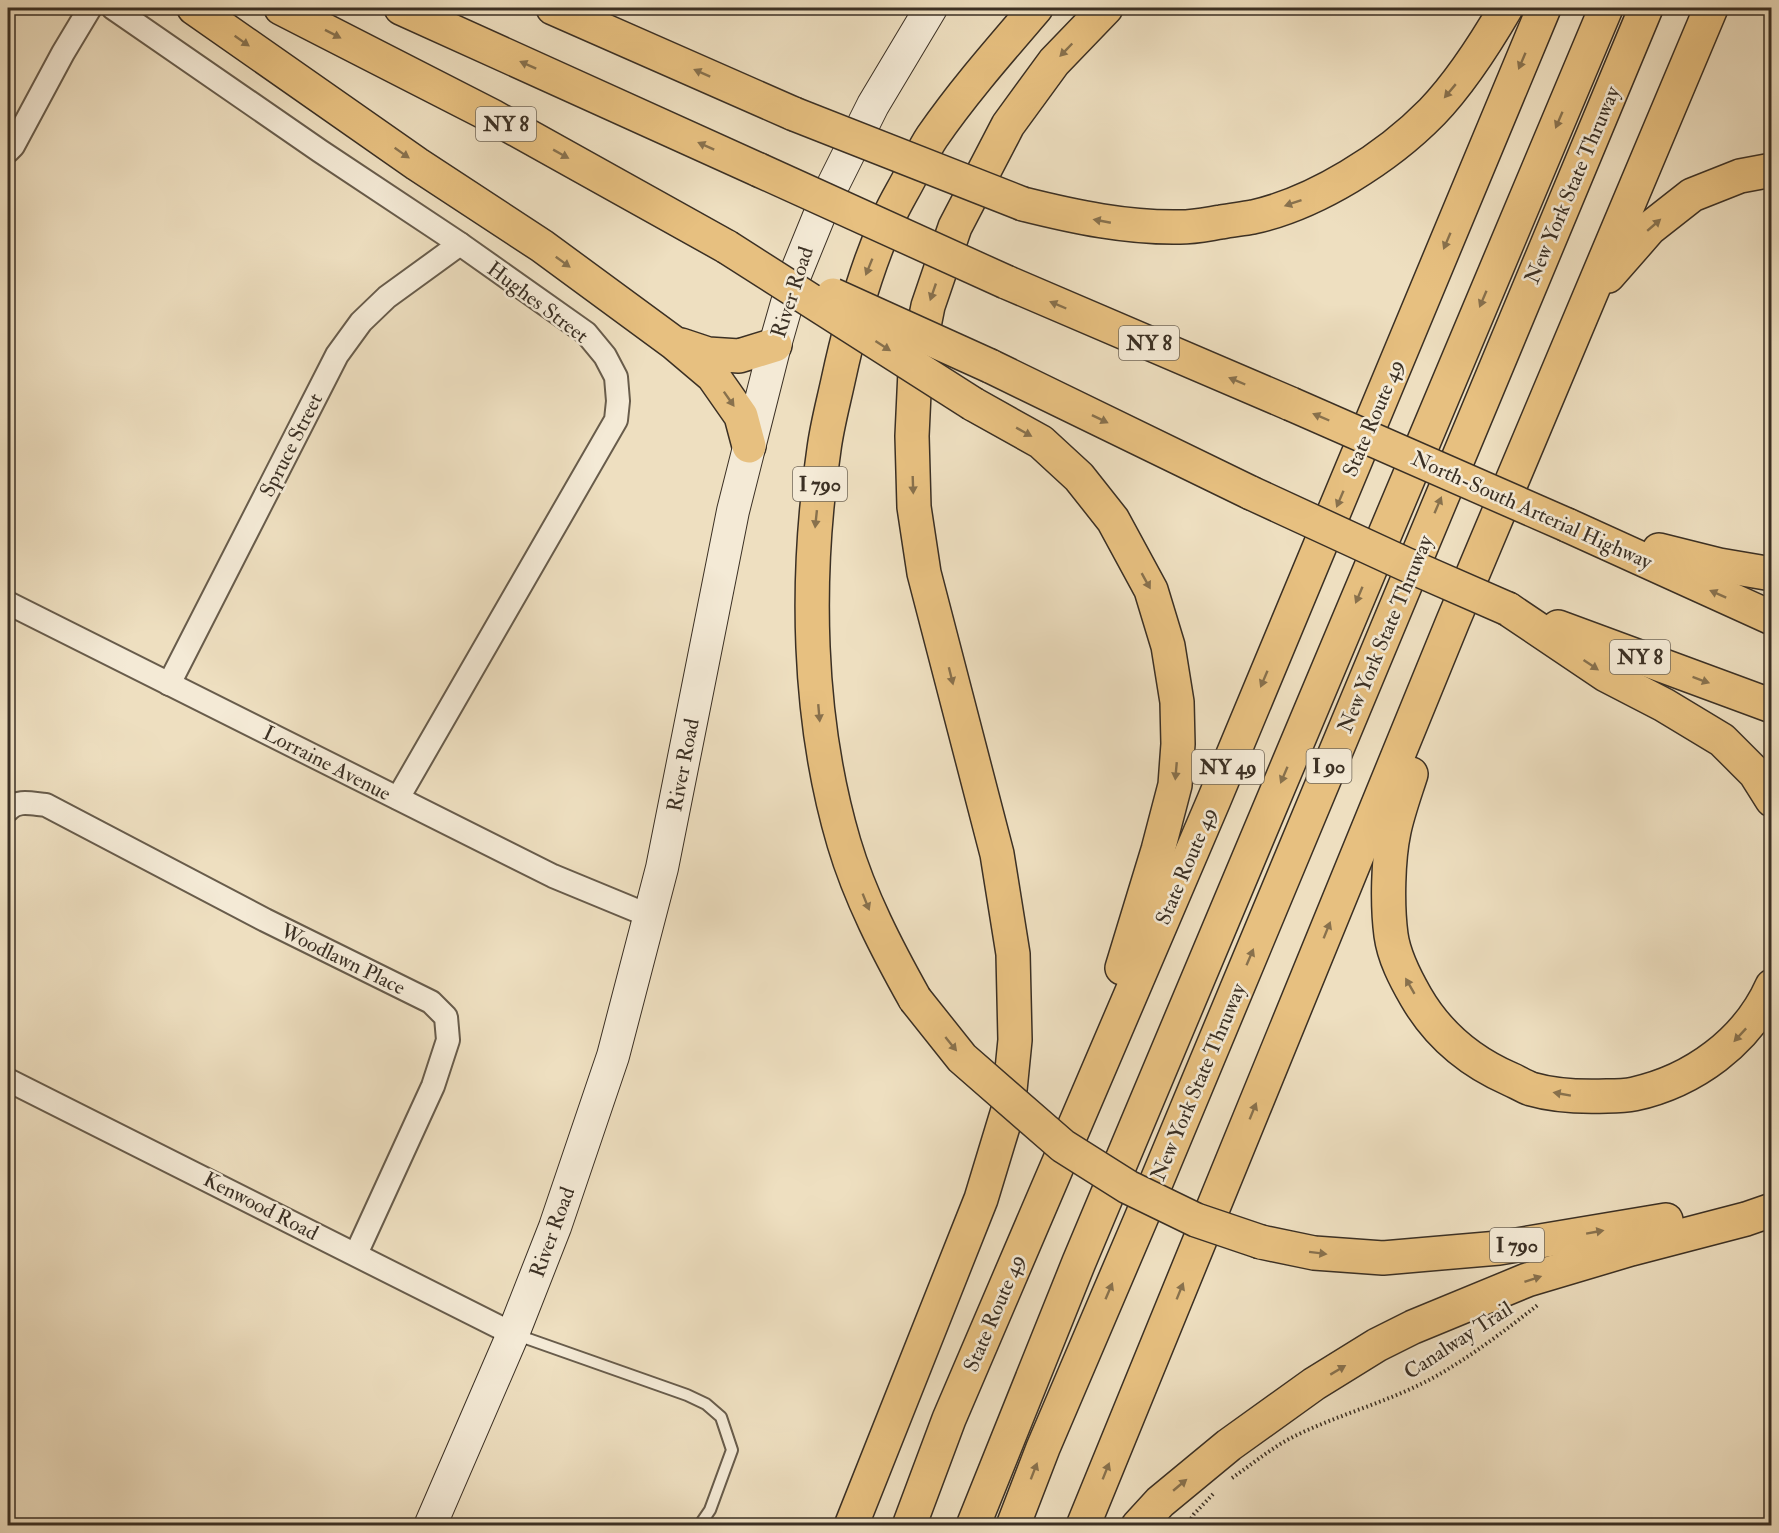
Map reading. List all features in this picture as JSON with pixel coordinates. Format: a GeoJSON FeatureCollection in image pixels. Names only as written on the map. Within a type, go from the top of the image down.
{"type":"FeatureCollection","features":[{"type":"Feature","properties":{"kind":"highway"},"geometry":{"type":"LineString","coordinates":[[194,8],[417,164],[542,246],[674,343],[713,376],[741,416],[749,446]]}},
{"type":"Feature","properties":{"kind":"highway","name":"NY 8"},"geometry":{"type":"LineString","coordinates":[[281,8],[492,116],[728,247],[990,366],[1251,493],[1508,609],[1772,706]]}},
{"type":"Feature","properties":{"kind":"highway","name":"NY 8"},"geometry":{"type":"LineString","coordinates":[[401,8],[440,25]]}},
{"type":"Feature","properties":{"kind":"highway"},"geometry":{"type":"LineString","coordinates":[[412,8],[440,25]]}},
{"type":"Feature","properties":{"kind":"highway"},"geometry":{"type":"LineString","coordinates":[[553,8],[794,114],[1023,204],[1060,214],[1120,225],[1182,227],[1254,217],[1303,200],[1350,176],[1391,149],[1432,112],[1455,86],[1506,8]]}},
{"type":"Feature","properties":{"kind":"highway"},"geometry":{"type":"LineString","coordinates":[[931,139],[1012,8]]}},
{"type":"Feature","properties":{"kind":"highway","name":"I 790"},"geometry":{"type":"LineString","coordinates":[[1036,8],[979,76],[931,139],[889,217],[862,284],[824,447],[815,531],[814,590],[814,649],[822,744],[830,788],[845,845],[868,907],[915,999],[962,1058],[1063,1146],[1128,1187],[1186,1215],[1261,1242],[1314,1253],[1383,1258],[1499,1248],[1772,1199]]}},
{"type":"Feature","properties":{"kind":"highway"},"geometry":{"type":"LineString","coordinates":[[851,1526],[981,1199],[1008,1110],[1015,1040],[1013,954],[997,854],[924,573],[916,518],[912,436],[915,371],[928,306],[955,227],[1008,125],[1054,62],[1106,8]]}},
{"type":"Feature","properties":{"kind":"highway","name":"State Route 49"},"geometry":{"type":"LineString","coordinates":[[909,1526],[949,1419],[1214,800],[1544,8]]}},
{"type":"Feature","properties":{"kind":"highway","name":"New York State Thruway"},"geometry":{"type":"LineString","coordinates":[[973,1526],[1084,1251],[1606,8]]}},
{"type":"Feature","properties":{"kind":"highway","name":"New York State Thruway"},"geometry":{"type":"LineString","coordinates":[[1013,1526],[1052,1426],[1140,1221],[1646,8]]}},
{"type":"Feature","properties":{"kind":"highway"},"geometry":{"type":"LineString","coordinates":[[1083,1526],[1453,621],[1710,8]]}},
{"type":"Feature","properties":{"kind":"highway","name":"North-South Arterial Highway"},"geometry":{"type":"LineString","coordinates":[[440,25],[1006,282],[1567,525],[1772,618]]}},
{"type":"Feature","properties":{"kind":"highway"},"geometry":{"type":"LineString","coordinates":[[1587,301],[1650,228],[1692,195],[1740,176],[1772,170]]}},
{"type":"Feature","properties":{"kind":"highway"},"geometry":{"type":"LineString","coordinates":[[728,247],[973,404],[1041,441],[1079,477],[1113,520],[1151,590],[1168,646],[1177,702],[1178,744],[1175,785],[1083,1105]]}},
{"type":"Feature","properties":{"kind":"highway"},"geometry":{"type":"LineString","coordinates":[[674,343],[708,354],[740,356],[775,345]]}},
{"type":"Feature","properties":{"kind":"highway"},"geometry":{"type":"LineString","coordinates":[[1567,525],[1719,565],[1772,574]]}},
{"type":"Feature","properties":{"kind":"highway"},"geometry":{"type":"LineString","coordinates":[[1508,609],[1606,675],[1664,705],[1722,740],[1755,773],[1772,800]]}},
{"type":"Feature","properties":{"kind":"highway"},"geometry":{"type":"LineString","coordinates":[[1453,621],[1394,832],[1388,887],[1391,936],[1404,975],[1424,1012],[1448,1040],[1488,1070],[1531,1089],[1580,1097],[1633,1095],[1667,1084],[1707,1063],[1733,1042],[1750,1023],[1772,986]]}},
{"type":"Feature","properties":{"kind":"highway"},"geometry":{"type":"LineString","coordinates":[[1138,1526],[1160,1502],[1229,1444],[1314,1384],[1377,1345],[1413,1327],[1527,1280],[1772,1210]]}},
{"type":"Feature","properties":{"kind":"main road","name":"River Road"},"geometry":{"type":"LineString","coordinates":[[430,1526],[513,1334],[555,1227],[613,1056],[662,868],[733,511],[795,275],[826,200],[873,105],[931,8]]}},
{"type":"Feature","properties":{"kind":"street"},"geometry":{"type":"LineString","coordinates":[[8,151],[13,147],[63,52],[90,8]]}},
{"type":"Feature","properties":{"kind":"street","name":"Hughes Street"},"geometry":{"type":"LineString","coordinates":[[112,8],[460,244],[586,333],[605,356],[615,377],[618,401],[616,420],[398,798]]}},
{"type":"Feature","properties":{"kind":"street","name":"Spruce Street"},"geometry":{"type":"LineString","coordinates":[[169,684],[337,354],[361,322],[387,297],[460,244]]}},
{"type":"Feature","properties":{"kind":"street","name":"Lorraine Avenue"},"geometry":{"type":"LineString","coordinates":[[8,603],[552,876],[650,916]]}},
{"type":"Feature","properties":{"kind":"street","name":"Woodlawn Place"},"geometry":{"type":"LineString","coordinates":[[8,810],[11,806],[25,802],[46,805],[265,920],[430,1002],[446,1017],[448,1040],[433,1086],[356,1254]]}},
{"type":"Feature","properties":{"kind":"street","name":"Kenwood Road"},"geometry":{"type":"LineString","coordinates":[[8,1080],[513,1334]]}},
{"type":"Feature","properties":{"kind":"lane"},"geometry":{"type":"LineString","coordinates":[[513,1334],[687,1395],[706,1404],[721,1417],[732,1450],[710,1510],[699,1526]]}},
{"type":"Feature","properties":{"kind":"path","name":"Canalway Trail"},"geometry":{"type":"LineString","coordinates":[[1230,1479],[1288,1440],[1346,1414],[1393,1398],[1438,1375],[1499,1334],[1546,1298]]}},
{"type":"Feature","properties":{"kind":"path"},"geometry":{"type":"LineString","coordinates":[[1186,1526],[1214,1493]]}}]}
